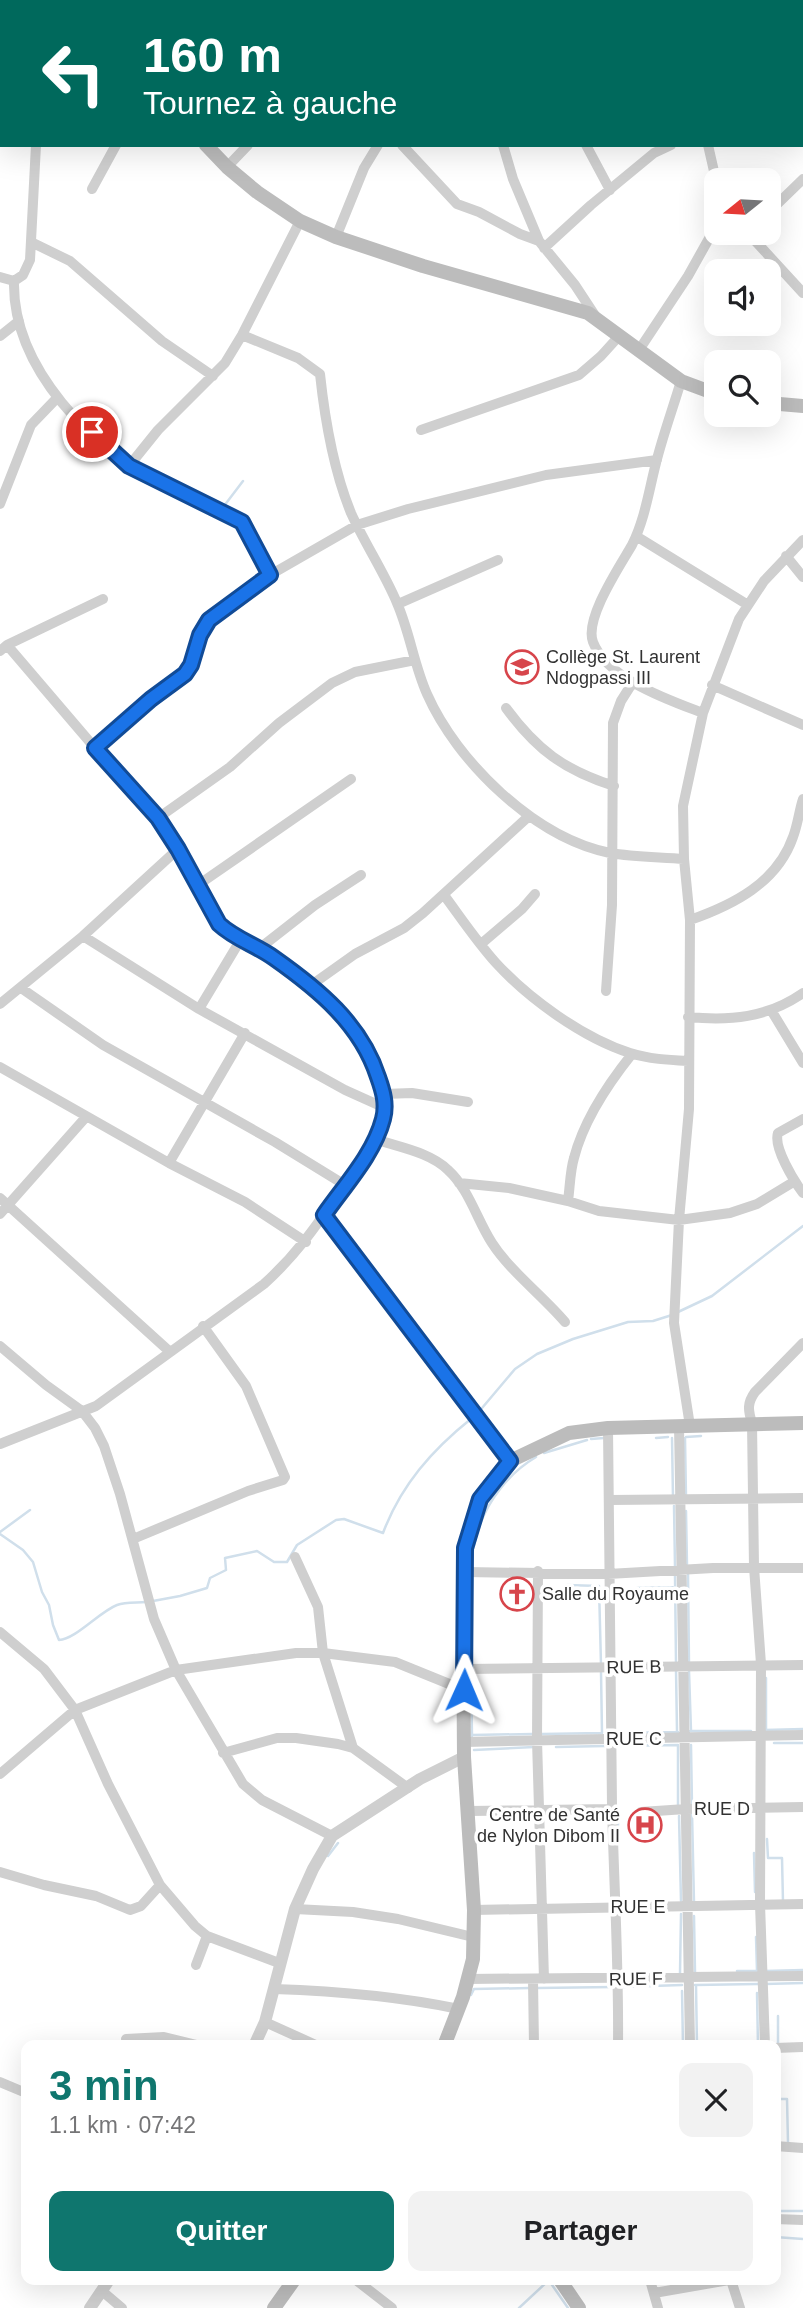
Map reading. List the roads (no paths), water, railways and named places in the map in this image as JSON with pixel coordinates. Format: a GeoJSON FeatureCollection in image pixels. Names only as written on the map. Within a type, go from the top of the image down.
{"type":"FeatureCollection","features":[{"type":"Feature","properties":{"kind":"main road"},"geometry":{"type":"LineString","coordinates":[[208,147],[257,192],[300,220],[337,237],[423,266],[596,317],[681,381],[704,390]]}},
{"type":"Feature","properties":{"kind":"main road"},"geometry":{"type":"LineString","coordinates":[[781,406],[801,410]]}},
{"type":"Feature","properties":{"kind":"main road"},"geometry":{"type":"LineString","coordinates":[[446,2040],[459,2009],[473,1959],[474,1910],[464,1758],[465,1548],[480,1499],[510,1461],[569,1433],[608,1427],[803,1423]]}},
{"type":"Feature","properties":{"kind":"main road"},"geometry":{"type":"LineString","coordinates":[[274,2308],[291,2285]]}},
{"type":"Feature","properties":{"kind":"main road"},"geometry":{"type":"LineString","coordinates":[[564,2285],[579,2308]]}},
{"type":"Feature","properties":{"kind":"street"},"geometry":{"type":"LineString","coordinates":[[36,147],[28,268],[14,281],[14,302],[27,345],[41,372],[57,398],[129,466],[242,522],[270,575]]}},
{"type":"Feature","properties":{"kind":"street"},"geometry":{"type":"LineString","coordinates":[[92,189],[115,147]]}},
{"type":"Feature","properties":{"kind":"street"},"geometry":{"type":"LineString","coordinates":[[227,167],[246,147]]}},
{"type":"Feature","properties":{"kind":"street"},"geometry":{"type":"LineString","coordinates":[[337,237],[364,169],[377,147]]}},
{"type":"Feature","properties":{"kind":"street"},"geometry":{"type":"LineString","coordinates":[[404,147],[457,204],[480,212],[541,245]]}},
{"type":"Feature","properties":{"kind":"street"},"geometry":{"type":"LineString","coordinates":[[504,147],[513,179],[541,245],[575,285],[596,317]]}},
{"type":"Feature","properties":{"kind":"street"},"geometry":{"type":"LineString","coordinates":[[587,147],[610,190]]}},
{"type":"Feature","properties":{"kind":"street"},"geometry":{"type":"LineString","coordinates":[[541,245],[654,153],[667,147]]}},
{"type":"Feature","properties":{"kind":"street"},"geometry":{"type":"LineString","coordinates":[[708,147],[713,168]]}},
{"type":"Feature","properties":{"kind":"street"},"geometry":{"type":"LineString","coordinates":[[781,200],[803,179]]}},
{"type":"Feature","properties":{"kind":"street"},"geometry":{"type":"LineString","coordinates":[[129,466],[159,430],[225,363],[300,220]]}},
{"type":"Feature","properties":{"kind":"street"},"geometry":{"type":"LineString","coordinates":[[31,242],[70,261],[154,335],[213,376]]}},
{"type":"Feature","properties":{"kind":"street"},"geometry":{"type":"LineString","coordinates":[[639,350],[705,245]]}},
{"type":"Feature","properties":{"kind":"street"},"geometry":{"type":"LineString","coordinates":[[759,245],[803,293]]}},
{"type":"Feature","properties":{"kind":"street"},"geometry":{"type":"LineString","coordinates":[[0,277],[14,281]]}},
{"type":"Feature","properties":{"kind":"street"},"geometry":{"type":"LineString","coordinates":[[0,336],[19,321]]}},
{"type":"Feature","properties":{"kind":"street"},"geometry":{"type":"LineString","coordinates":[[242,335],[307,362],[320,374],[331,449],[357,525],[398,604],[426,694],[446,732],[483,776],[529,816],[561,835],[611,853],[684,859]]}},
{"type":"Feature","properties":{"kind":"street"},"geometry":{"type":"LineString","coordinates":[[421,429],[579,375],[620,335]]}},
{"type":"Feature","properties":{"kind":"street"},"geometry":{"type":"LineString","coordinates":[[681,381],[636,536],[597,610],[591,627],[593,641],[600,655],[613,668],[668,700],[703,713]]}},
{"type":"Feature","properties":{"kind":"street"},"geometry":{"type":"LineString","coordinates":[[0,504],[31,425],[57,398]]}},
{"type":"Feature","properties":{"kind":"street"},"geometry":{"type":"LineString","coordinates":[[95,748],[151,699],[185,674],[191,665],[200,635],[209,620],[270,575],[357,525],[408,509],[545,475],[657,460]]}},
{"type":"Feature","properties":{"kind":"street"},"geometry":{"type":"LineString","coordinates":[[636,536],[748,604]]}},
{"type":"Feature","properties":{"kind":"street"},"geometry":{"type":"LineString","coordinates":[[690,2040],[681,1499],[684,1426],[674,1323],[679,1220],[689,1109],[690,920],[684,859],[683,806],[703,713],[739,619],[764,581],[803,540]]}},
{"type":"Feature","properties":{"kind":"street"},"geometry":{"type":"LineString","coordinates":[[786,556],[803,578]]}},
{"type":"Feature","properties":{"kind":"street"},"geometry":{"type":"LineString","coordinates":[[398,604],[498,560]]}},
{"type":"Feature","properties":{"kind":"street"},"geometry":{"type":"LineString","coordinates":[[0,1444],[107,1398],[284,1267],[306,1242],[345,1185],[374,1139],[385,1108],[384,1094],[372,1059],[351,1024],[310,986],[260,948],[228,932],[219,924],[158,818],[4,648],[103,599]]}},
{"type":"Feature","properties":{"kind":"street"},"geometry":{"type":"LineString","coordinates":[[158,818],[230,767],[279,723],[332,683],[355,672],[415,660]]}},
{"type":"Feature","properties":{"kind":"street"},"geometry":{"type":"LineString","coordinates":[[606,991],[612,905],[613,723],[621,701],[634,682]]}},
{"type":"Feature","properties":{"kind":"street"},"geometry":{"type":"LineString","coordinates":[[712,685],[803,725]]}},
{"type":"Feature","properties":{"kind":"street"},"geometry":{"type":"LineString","coordinates":[[506,708],[522,729],[547,753],[564,765],[614,786]]}},
{"type":"Feature","properties":{"kind":"street"},"geometry":{"type":"LineString","coordinates":[[198,885],[351,779]]}},
{"type":"Feature","properties":{"kind":"street"},"geometry":{"type":"LineString","coordinates":[[690,920],[723,908],[749,894],[763,882],[786,852],[802,805]]}},
{"type":"Feature","properties":{"kind":"street"},"geometry":{"type":"LineString","coordinates":[[310,986],[355,954],[404,928],[444,895],[529,816]]}},
{"type":"Feature","properties":{"kind":"street"},"geometry":{"type":"LineString","coordinates":[[0,1004],[83,936],[178,849]]}},
{"type":"Feature","properties":{"kind":"street"},"geometry":{"type":"LineString","coordinates":[[260,948],[315,905],[361,875]]}},
{"type":"Feature","properties":{"kind":"street"},"geometry":{"type":"LineString","coordinates":[[481,944],[522,909],[535,894]]}},
{"type":"Feature","properties":{"kind":"street"},"geometry":{"type":"LineString","coordinates":[[444,895],[496,964],[551,1010],[585,1032],[632,1054],[688,1061]]}},
{"type":"Feature","properties":{"kind":"street"},"geometry":{"type":"LineString","coordinates":[[83,936],[199,1009],[345,1090],[385,1108]]}},
{"type":"Feature","properties":{"kind":"street"},"geometry":{"type":"LineString","coordinates":[[199,1009],[242,939]]}},
{"type":"Feature","properties":{"kind":"street"},"geometry":{"type":"LineString","coordinates":[[21,988],[103,1045],[275,1142],[345,1185]]}},
{"type":"Feature","properties":{"kind":"street"},"geometry":{"type":"LineString","coordinates":[[688,1017],[721,1020],[771,1010],[803,993]]}},
{"type":"Feature","properties":{"kind":"street"},"geometry":{"type":"LineString","coordinates":[[771,1010],[803,1063]]}},
{"type":"Feature","properties":{"kind":"street"},"geometry":{"type":"LineString","coordinates":[[169,1163],[202,1102],[245,1033]]}},
{"type":"Feature","properties":{"kind":"street"},"geometry":{"type":"LineString","coordinates":[[568,1201],[573,1158],[584,1131],[603,1094],[632,1054]]}},
{"type":"Feature","properties":{"kind":"street"},"geometry":{"type":"LineString","coordinates":[[0,1067],[169,1163],[245,1202],[306,1242]]}},
{"type":"Feature","properties":{"kind":"street"},"geometry":{"type":"LineString","coordinates":[[384,1094],[412,1093],[468,1102]]}},
{"type":"Feature","properties":{"kind":"street"},"geometry":{"type":"LineString","coordinates":[[86,1117],[3,1206],[169,1351]]}},
{"type":"Feature","properties":{"kind":"street"},"geometry":{"type":"LineString","coordinates":[[803,1119],[781,1131],[776,1137],[794,1181],[803,1194]]}},
{"type":"Feature","properties":{"kind":"street"},"geometry":{"type":"LineString","coordinates":[[374,1139],[436,1161],[449,1170],[493,1244],[565,1322]]}},
{"type":"Feature","properties":{"kind":"street"},"geometry":{"type":"LineString","coordinates":[[459,1183],[509,1188],[599,1211],[679,1220],[730,1213],[757,1204],[794,1181]]}},
{"type":"Feature","properties":{"kind":"street"},"geometry":{"type":"LineString","coordinates":[[324,1215],[510,1461]]}},
{"type":"Feature","properties":{"kind":"street"},"geometry":{"type":"LineString","coordinates":[[133,1539],[285,1477],[246,1386],[204,1326]]}},
{"type":"Feature","properties":{"kind":"street"},"geometry":{"type":"LineString","coordinates":[[765,2040],[760,1904],[761,1664],[754,1567],[752,1423],[748,1409],[749,1400],[755,1392],[803,1343]]}},
{"type":"Feature","properties":{"kind":"street"},"geometry":{"type":"LineString","coordinates":[[0,1346],[82,1411],[95,1428],[104,1446],[133,1539],[154,1619],[176,1670],[243,1784],[262,1800],[332,1836]]}},
{"type":"Feature","properties":{"kind":"street"},"geometry":{"type":"LineString","coordinates":[[608,1427],[608,1574],[612,1810],[619,1979],[618,2040]]}},
{"type":"Feature","properties":{"kind":"street"},"geometry":{"type":"LineString","coordinates":[[610,1500],[803,1498]]}},
{"type":"Feature","properties":{"kind":"street"},"geometry":{"type":"LineString","coordinates":[[295,1557],[318,1607],[323,1653],[354,1748]]}},
{"type":"Feature","properties":{"kind":"street"},"geometry":{"type":"LineString","coordinates":[[465,1572],[608,1574],[803,1567]]}},
{"type":"Feature","properties":{"kind":"street"},"geometry":{"type":"LineString","coordinates":[[534,2040],[543,1909],[537,1740],[538,1571]]}},
{"type":"Feature","properties":{"kind":"street"},"geometry":{"type":"LineString","coordinates":[[2,1637],[44,1669],[75,1710],[108,1784],[160,1885],[207,1936],[279,1963]]}},
{"type":"Feature","properties":{"kind":"street"},"geometry":{"type":"LineString","coordinates":[[0,1774],[75,1710],[176,1670],[296,1653],[323,1653],[395,1662],[464,1690]]}},
{"type":"Feature","properties":{"kind":"street","name":"RUE B"},"geometry":{"type":"LineString","coordinates":[[465,1669],[803,1665]]}},
{"type":"Feature","properties":{"kind":"street","name":"RUE C"},"geometry":{"type":"LineString","coordinates":[[464,1742],[803,1735]]}},
{"type":"Feature","properties":{"kind":"street"},"geometry":{"type":"LineString","coordinates":[[223,1753],[277,1738],[318,1741],[354,1748],[408,1787]]}},
{"type":"Feature","properties":{"kind":"street"},"geometry":{"type":"LineString","coordinates":[[257,2040],[265,2022],[295,1909],[332,1836],[433,1772],[464,1758]]}},
{"type":"Feature","properties":{"kind":"street","name":"RUE D"},"geometry":{"type":"LineString","coordinates":[[641,1812],[803,1807]]}},
{"type":"Feature","properties":{"kind":"street"},"geometry":{"type":"LineString","coordinates":[[468,1811],[612,1810]]}},
{"type":"Feature","properties":{"kind":"street"},"geometry":{"type":"LineString","coordinates":[[1,1872],[96,1896],[130,1910],[141,1906],[160,1885]]}},
{"type":"Feature","properties":{"kind":"street","name":"RUE E"},"geometry":{"type":"LineString","coordinates":[[474,1910],[803,1904]]}},
{"type":"Feature","properties":{"kind":"street"},"geometry":{"type":"LineString","coordinates":[[295,1909],[354,1912],[398,1919],[473,1937]]}},
{"type":"Feature","properties":{"kind":"street"},"geometry":{"type":"LineString","coordinates":[[196,1965],[207,1936]]}},
{"type":"Feature","properties":{"kind":"street","name":"RUE F"},"geometry":{"type":"LineString","coordinates":[[468,1979],[803,1976]]}},
{"type":"Feature","properties":{"kind":"street"},"geometry":{"type":"LineString","coordinates":[[274,1989],[358,1993],[459,2009]]}},
{"type":"Feature","properties":{"kind":"street"},"geometry":{"type":"LineString","coordinates":[[265,2022],[305,2040]]}},
{"type":"Feature","properties":{"kind":"street"},"geometry":{"type":"LineString","coordinates":[[125,2039],[164,2037],[176,2040]]}},
{"type":"Feature","properties":{"kind":"street"},"geometry":{"type":"LineString","coordinates":[[781,2048],[803,2047]]}},
{"type":"Feature","properties":{"kind":"street"},"geometry":{"type":"LineString","coordinates":[[0,2082],[21,2092]]}},
{"type":"Feature","properties":{"kind":"street"},"geometry":{"type":"LineString","coordinates":[[781,2146],[803,2148]]}},
{"type":"Feature","properties":{"kind":"street"},"geometry":{"type":"LineString","coordinates":[[781,2219],[803,2220]]}},
{"type":"Feature","properties":{"kind":"street"},"geometry":{"type":"LineString","coordinates":[[362,2285],[391,2308]]}},
{"type":"Feature","properties":{"kind":"street"},"geometry":{"type":"LineString","coordinates":[[652,2285],[658,2308]]}},
{"type":"Feature","properties":{"kind":"street"},"geometry":{"type":"LineString","coordinates":[[654,2293],[701,2285]]}},
{"type":"Feature","properties":{"kind":"street"},"geometry":{"type":"LineString","coordinates":[[732,2285],[740,2308]]}},
{"type":"Feature","properties":{"kind":"street"},"geometry":{"type":"LineString","coordinates":[[90,2308],[105,2286],[122,2308]]}},
{"type":"Feature","properties":{"kind":"waterway"},"geometry":{"type":"LineString","coordinates":[[224,506],[243,481]]}},
{"type":"Feature","properties":{"kind":"waterway"},"geometry":{"type":"LineString","coordinates":[[678,1312],[712,1296],[803,1226]]}},
{"type":"Feature","properties":{"kind":"waterway"},"geometry":{"type":"LineString","coordinates":[[477,1414],[515,1369],[537,1354],[573,1339],[628,1322],[653,1321],[672,1315]]}},
{"type":"Feature","properties":{"kind":"waterway"},"geometry":{"type":"LineString","coordinates":[[153,1601],[207,1588],[210,1578],[226,1570],[225,1558],[257,1551],[274,1562],[287,1562],[297,1545],[336,1520],[344,1519],[383,1533],[399,1499],[419,1470],[472,1418]]}},
{"type":"Feature","properties":{"kind":"waterway"},"geometry":{"type":"LineString","coordinates":[[686,1437],[701,1436]]}},
{"type":"Feature","properties":{"kind":"waterway"},"geometry":{"type":"LineString","coordinates":[[656,1438],[668,1437]]}},
{"type":"Feature","properties":{"kind":"waterway"},"geometry":{"type":"LineString","coordinates":[[591,1439],[604,1438]]}},
{"type":"Feature","properties":{"kind":"waterway"},"geometry":{"type":"LineString","coordinates":[[672,1438],[673,1498]]}},
{"type":"Feature","properties":{"kind":"waterway"},"geometry":{"type":"LineString","coordinates":[[685,1438],[686,1497]]}},
{"type":"Feature","properties":{"kind":"waterway"},"geometry":{"type":"LineString","coordinates":[[544,1453],[587,1440]]}},
{"type":"Feature","properties":{"kind":"waterway"},"geometry":{"type":"LineString","coordinates":[[478,1530],[487,1508],[508,1479],[536,1457]]}},
{"type":"Feature","properties":{"kind":"waterway"},"geometry":{"type":"LineString","coordinates":[[674,1506],[675,1566]]}},
{"type":"Feature","properties":{"kind":"waterway"},"geometry":{"type":"LineString","coordinates":[[0,1532],[30,1510]]}},
{"type":"Feature","properties":{"kind":"waterway"},"geometry":{"type":"LineString","coordinates":[[686,1511],[687,1565]]}},
{"type":"Feature","properties":{"kind":"waterway"},"geometry":{"type":"LineString","coordinates":[[0,1534],[23,1550],[33,1562],[59,1640],[73,1635],[117,1605],[146,1602]]}},
{"type":"Feature","properties":{"kind":"waterway"},"geometry":{"type":"LineString","coordinates":[[472,1554],[476,1537]]}},
{"type":"Feature","properties":{"kind":"waterway"},"geometry":{"type":"LineString","coordinates":[[688,1573],[689,1664]]}},
{"type":"Feature","properties":{"kind":"waterway"},"geometry":{"type":"LineString","coordinates":[[675,1575],[676,1663]]}},
{"type":"Feature","properties":{"kind":"waterway"},"geometry":{"type":"LineString","coordinates":[[567,1585],[599,1586],[601,1665]]}},
{"type":"Feature","properties":{"kind":"waterway"},"geometry":{"type":"LineString","coordinates":[[637,1588],[675,1587]]}},
{"type":"Feature","properties":{"kind":"waterway"},"geometry":{"type":"LineString","coordinates":[[470,1614],[471,1666]]}},
{"type":"Feature","properties":{"kind":"waterway"},"geometry":{"type":"LineString","coordinates":[[676,1670],[677,1731]]}},
{"type":"Feature","properties":{"kind":"waterway"},"geometry":{"type":"LineString","coordinates":[[689,1671],[691,1731]]}},
{"type":"Feature","properties":{"kind":"waterway"},"geometry":{"type":"LineString","coordinates":[[601,1672],[602,1733]]}},
{"type":"Feature","properties":{"kind":"waterway"},"geometry":{"type":"LineString","coordinates":[[471,1673],[472,1736]]}},
{"type":"Feature","properties":{"kind":"waterway"},"geometry":{"type":"LineString","coordinates":[[766,1678],[766,1730]]}},
{"type":"Feature","properties":{"kind":"waterway"},"geometry":{"type":"LineString","coordinates":[[765,1730],[803,1729]]}},
{"type":"Feature","properties":{"kind":"waterway"},"geometry":{"type":"LineString","coordinates":[[690,1731],[751,1731]]}},
{"type":"Feature","properties":{"kind":"waterway"},"geometry":{"type":"LineString","coordinates":[[615,1733],[678,1732]]}},
{"type":"Feature","properties":{"kind":"waterway"},"geometry":{"type":"LineString","coordinates":[[542,1734],[602,1733]]}},
{"type":"Feature","properties":{"kind":"waterway"},"geometry":{"type":"LineString","coordinates":[[472,1735],[532,1734]]}},
{"type":"Feature","properties":{"kind":"waterway"},"geometry":{"type":"LineString","coordinates":[[774,1743],[803,1743]]}},
{"type":"Feature","properties":{"kind":"waterway"},"geometry":{"type":"LineString","coordinates":[[615,1746],[678,1745]]}},
{"type":"Feature","properties":{"kind":"waterway"},"geometry":{"type":"LineString","coordinates":[[691,1745],[692,1806]]}},
{"type":"Feature","properties":{"kind":"waterway"},"geometry":{"type":"LineString","coordinates":[[556,1747],[605,1746]]}},
{"type":"Feature","properties":{"kind":"waterway"},"geometry":{"type":"LineString","coordinates":[[678,1746],[678,1807]]}},
{"type":"Feature","properties":{"kind":"waterway"},"geometry":{"type":"LineString","coordinates":[[474,1750],[534,1747]]}},
{"type":"Feature","properties":{"kind":"waterway"},"geometry":{"type":"LineString","coordinates":[[692,1812],[694,1903]]}},
{"type":"Feature","properties":{"kind":"waterway"},"geometry":{"type":"LineString","coordinates":[[618,1815],[618,1844]]}},
{"type":"Feature","properties":{"kind":"waterway"},"geometry":{"type":"LineString","coordinates":[[679,1816],[681,1901]]}},
{"type":"Feature","properties":{"kind":"waterway"},"geometry":{"type":"LineString","coordinates":[[767,1839],[768,1858],[782,1858],[783,1902]]}},
{"type":"Feature","properties":{"kind":"waterway"},"geometry":{"type":"LineString","coordinates":[[328,1856],[338,1843]]}},
{"type":"Feature","properties":{"kind":"waterway"},"geometry":{"type":"LineString","coordinates":[[754,1853],[755,1892]]}},
{"type":"Feature","properties":{"kind":"waterway"},"geometry":{"type":"LineString","coordinates":[[680,1973],[681,1914]]}},
{"type":"Feature","properties":{"kind":"waterway"},"geometry":{"type":"LineString","coordinates":[[694,1916],[695,1972]]}},
{"type":"Feature","properties":{"kind":"waterway"},"geometry":{"type":"LineString","coordinates":[[756,1937],[757,1971]]}},
{"type":"Feature","properties":{"kind":"waterway"},"geometry":{"type":"LineString","coordinates":[[765,1971],[803,1970]]}},
{"type":"Feature","properties":{"kind":"waterway"},"geometry":{"type":"LineString","coordinates":[[737,1971],[758,1971]]}},
{"type":"Feature","properties":{"kind":"waterway"},"geometry":{"type":"LineString","coordinates":[[765,1984],[803,1983]]}},
{"type":"Feature","properties":{"kind":"waterway"},"geometry":{"type":"LineString","coordinates":[[695,1985],[758,1984]]}},
{"type":"Feature","properties":{"kind":"waterway"},"geometry":{"type":"LineString","coordinates":[[621,1987],[682,1985]]}},
{"type":"Feature","properties":{"kind":"waterway"},"geometry":{"type":"LineString","coordinates":[[696,1985],[697,2040]]}},
{"type":"Feature","properties":{"kind":"waterway"},"geometry":{"type":"LineString","coordinates":[[537,1988],[614,1987]]}},
{"type":"Feature","properties":{"kind":"waterway"},"geometry":{"type":"LineString","coordinates":[[471,1995],[474,1989],[530,1988]]}},
{"type":"Feature","properties":{"kind":"waterway"},"geometry":{"type":"LineString","coordinates":[[682,1991],[683,2040]]}},
{"type":"Feature","properties":{"kind":"waterway"},"geometry":{"type":"LineString","coordinates":[[757,1993],[758,2040]]}},
{"type":"Feature","properties":{"kind":"waterway"},"geometry":{"type":"LineString","coordinates":[[778,2016],[778,2040]]}},
{"type":"Feature","properties":{"kind":"waterway"},"geometry":{"type":"LineString","coordinates":[[781,2099],[787,2099],[788,2143]]}},
{"type":"Feature","properties":{"kind":"waterway"},"geometry":{"type":"LineString","coordinates":[[781,2211],[803,2211]]}},
{"type":"Feature","properties":{"kind":"waterway"},"geometry":{"type":"LineString","coordinates":[[781,2237],[803,2239]]}},
{"type":"Feature","properties":{"kind":"waterway"},"geometry":{"type":"LineString","coordinates":[[519,2308],[544,2285]]}},
{"type":"Feature","properties":{"kind":"waterway"},"geometry":{"type":"LineString","coordinates":[[552,2285],[568,2308]]}},
{"type":"Feature","properties":{"kind":"place","name":"Collège St. Laurent Ndogpassi III"},"geometry":{"type":"Point","coordinates":[522,667]}},
{"type":"Feature","properties":{"kind":"place","name":"Salle du Royaume"},"geometry":{"type":"Point","coordinates":[517,1594]}},
{"type":"Feature","properties":{"kind":"place","name":"Centre de Santé de Nylon Dibom II"},"geometry":{"type":"Point","coordinates":[645,1825]}}]}
